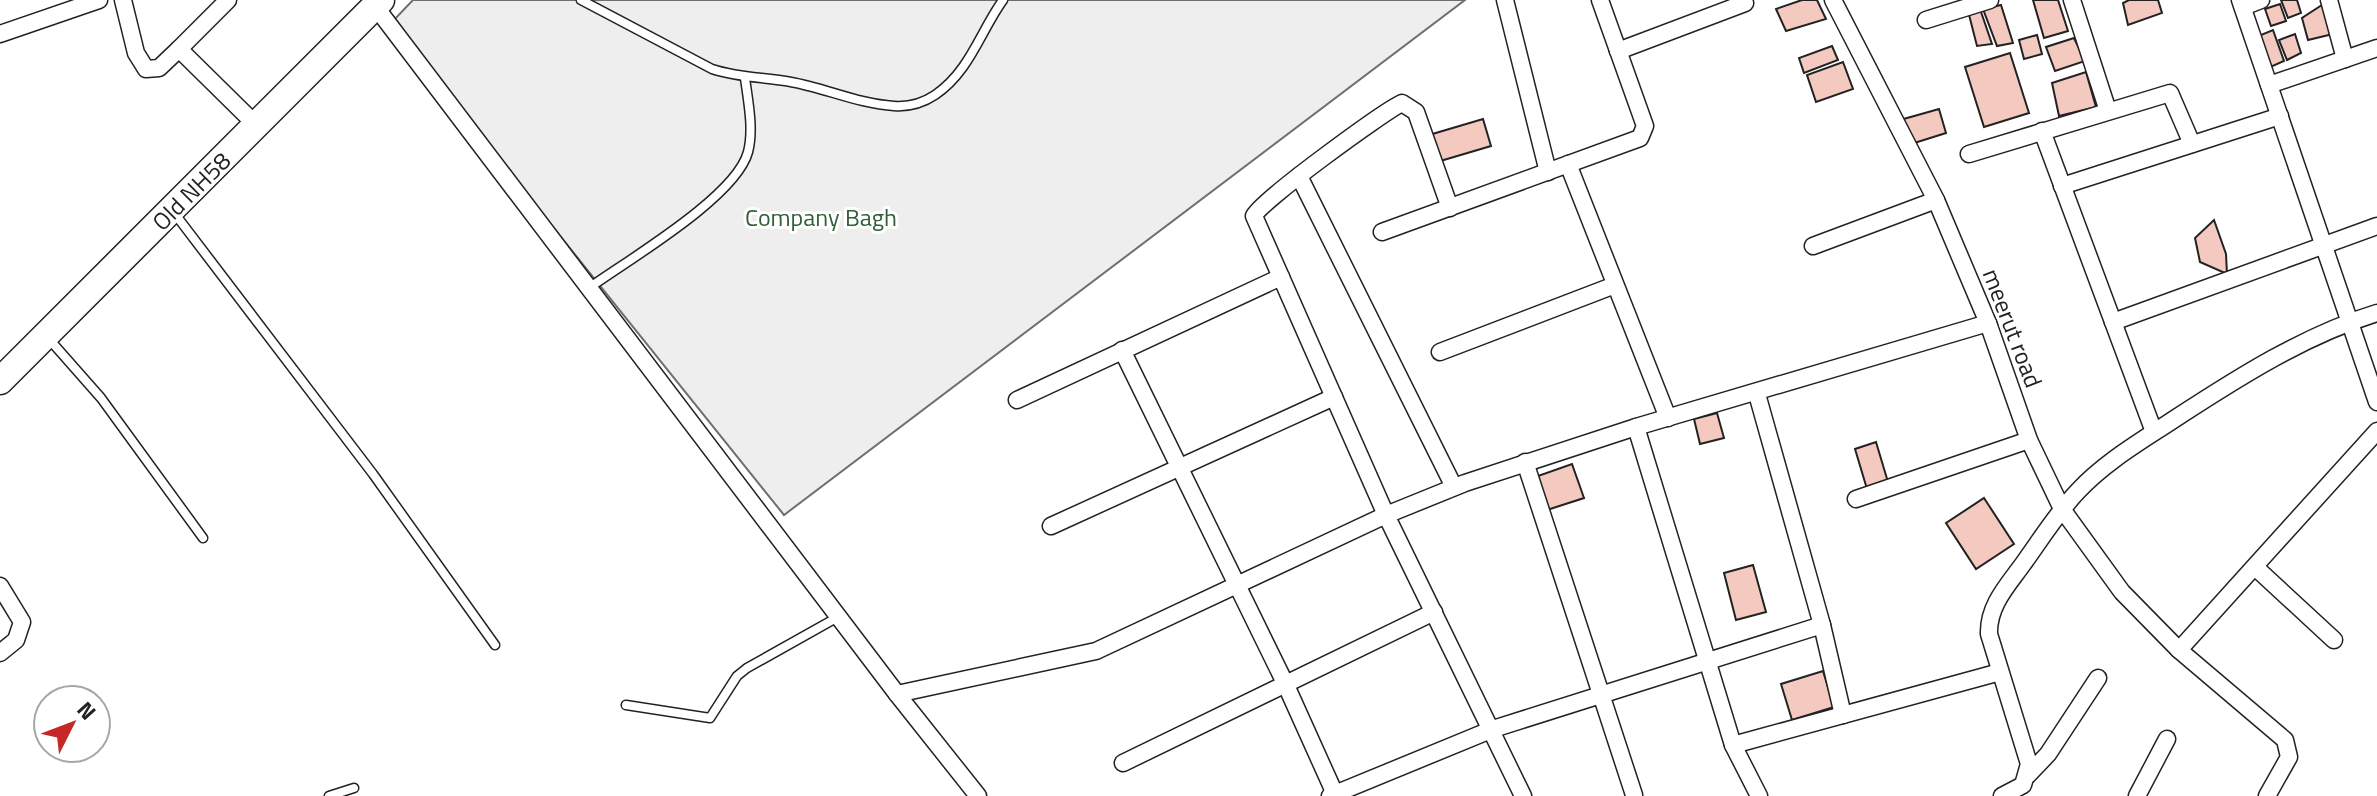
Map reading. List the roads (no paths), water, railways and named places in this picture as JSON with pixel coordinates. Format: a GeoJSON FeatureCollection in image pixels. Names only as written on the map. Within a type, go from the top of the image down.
{"type":"FeatureCollection","features":[{"type":"Feature","properties":{"kind":"main road","name":"Old NH58"},"geometry":{"type":"LineString","coordinates":[[0,362],[373,2]]}},
{"type":"Feature","properties":{"kind":"main road","name":"Old NH58"},"geometry":{"type":"LineString","coordinates":[[0,381],[172,210],[260,109]]}},
{"type":"Feature","properties":{"kind":"street"},"geometry":{"type":"LineString","coordinates":[[0,34],[99,0]]}},
{"type":"Feature","properties":{"kind":"street"},"geometry":{"type":"LineString","coordinates":[[123,0],[136,53],[146,69],[159,68],[228,0]]}},
{"type":"Feature","properties":{"kind":"street"},"geometry":{"type":"LineString","coordinates":[[1505,0],[1548,172]]}},
{"type":"Feature","properties":{"kind":"street"},"geometry":{"type":"LineString","coordinates":[[1382,232],[1633,142],[1644,133],[1645,126],[1600,0]]}},
{"type":"Feature","properties":{"kind":"street","name":"meerut road"},"geometry":{"type":"LineString","coordinates":[[1833,0],[1936,200],[1988,323],[2029,440],[2062,509],[2122,592],[2179,650],[2288,745],[2289,757],[2267,796]]}},
{"type":"Feature","properties":{"kind":"street"},"geometry":{"type":"LineString","coordinates":[[1926,20],[1990,0]]}},
{"type":"Feature","properties":{"kind":"street"},"geometry":{"type":"LineString","coordinates":[[2072,0],[2108,111]]}},
{"type":"Feature","properties":{"kind":"street"},"geometry":{"type":"LineString","coordinates":[[2261,0],[2242,3],[2347,322],[2377,402]]}},
{"type":"Feature","properties":{"kind":"street"},"geometry":{"type":"LineString","coordinates":[[2329,0],[2345,59]]}},
{"type":"Feature","properties":{"kind":"street"},"geometry":{"type":"LineString","coordinates":[[373,2],[897,694],[978,796]]}},
{"type":"Feature","properties":{"kind":"street"},"geometry":{"type":"LineString","coordinates":[[1618,51],[1745,3]]}},
{"type":"Feature","properties":{"kind":"street"},"geometry":{"type":"LineString","coordinates":[[2269,85],[2377,48]]}},
{"type":"Feature","properties":{"kind":"street"},"geometry":{"type":"LineString","coordinates":[[179,49],[260,109]]}},
{"type":"Feature","properties":{"kind":"street"},"geometry":{"type":"LineString","coordinates":[[1969,154],[2170,93],[2177,101],[2192,144]]}},
{"type":"Feature","properties":{"kind":"street"},"geometry":{"type":"LineString","coordinates":[[1450,208],[1416,112],[1402,103],[1299,176],[1255,212],[1386,515],[1523,796]]}},
{"type":"Feature","properties":{"kind":"street"},"geometry":{"type":"LineString","coordinates":[[2062,186],[2280,116]]}},
{"type":"Feature","properties":{"kind":"street"},"geometry":{"type":"LineString","coordinates":[[2042,131],[2154,432]]}},
{"type":"Feature","properties":{"kind":"street"},"geometry":{"type":"LineString","coordinates":[[1568,164],[1668,418]]}},
{"type":"Feature","properties":{"kind":"street"},"geometry":{"type":"LineString","coordinates":[[1299,176],[1454,487]]}},
{"type":"Feature","properties":{"kind":"street"},"geometry":{"type":"LineString","coordinates":[[1813,246],[1936,200]]}},
{"type":"Feature","properties":{"kind":"street"},"geometry":{"type":"LineString","coordinates":[[2113,322],[2377,226]]}},
{"type":"Feature","properties":{"kind":"street"},"geometry":{"type":"LineString","coordinates":[[1017,400],[1281,277]]}},
{"type":"Feature","properties":{"kind":"street"},"geometry":{"type":"LineString","coordinates":[[1440,352],[1615,285]]}},
{"type":"Feature","properties":{"kind":"street"},"geometry":{"type":"LineString","coordinates":[[2028,775],[2026,754],[1989,634],[1991,611],[2062,509],[2111,462],[2154,432],[2282,355],[2347,322],[2377,313]]}},
{"type":"Feature","properties":{"kind":"street"},"geometry":{"type":"LineString","coordinates":[[897,694],[1096,651],[1386,515],[1454,487],[1636,427],[1757,394],[1988,323]]}},
{"type":"Feature","properties":{"kind":"street"},"geometry":{"type":"LineString","coordinates":[[1122,350],[1285,683],[1332,795],[1493,729],[1709,658],[1822,625]]}},
{"type":"Feature","properties":{"kind":"street"},"geometry":{"type":"LineString","coordinates":[[1757,394],[1822,625],[1843,715]]}},
{"type":"Feature","properties":{"kind":"street"},"geometry":{"type":"LineString","coordinates":[[1051,526],[1334,397]]}},
{"type":"Feature","properties":{"kind":"street"},"geometry":{"type":"LineString","coordinates":[[1636,427],[1709,658],[1733,745],[1759,796]]}},
{"type":"Feature","properties":{"kind":"street"},"geometry":{"type":"LineString","coordinates":[[2179,650],[2377,431]]}},
{"type":"Feature","properties":{"kind":"street"},"geometry":{"type":"LineString","coordinates":[[1856,499],[2029,440]]}},
{"type":"Feature","properties":{"kind":"street"},"geometry":{"type":"LineString","coordinates":[[1525,462],[1634,795]]}},
{"type":"Feature","properties":{"kind":"street"},"geometry":{"type":"LineString","coordinates":[[2255,567],[2334,640]]}},
{"type":"Feature","properties":{"kind":"street"},"geometry":{"type":"LineString","coordinates":[[0,653],[16,640],[22,622],[1,591]]}},
{"type":"Feature","properties":{"kind":"street"},"geometry":{"type":"LineString","coordinates":[[1123,763],[1434,612]]}},
{"type":"Feature","properties":{"kind":"street"},"geometry":{"type":"LineString","coordinates":[[1733,745],[2000,672]]}},
{"type":"Feature","properties":{"kind":"street"},"geometry":{"type":"LineString","coordinates":[[2002,796],[2023,785],[2048,754],[2098,678]]}},
{"type":"Feature","properties":{"kind":"street"},"geometry":{"type":"LineString","coordinates":[[2137,796],[2167,739]]}},
{"type":"Feature","properties":{"kind":"lane"},"geometry":{"type":"LineString","coordinates":[[581,0],[712,69],[745,78],[789,81],[893,106],[912,105],[934,95],[956,76],[975,52],[1003,0]]}},
{"type":"Feature","properties":{"kind":"lane"},"geometry":{"type":"LineString","coordinates":[[589,288],[709,203],[735,177],[748,153],[750,124],[745,78]]}},
{"type":"Feature","properties":{"kind":"lane"},"geometry":{"type":"LineString","coordinates":[[172,210],[373,474],[495,645]]}},
{"type":"Feature","properties":{"kind":"lane"},"geometry":{"type":"LineString","coordinates":[[46,336],[101,398],[203,538]]}},
{"type":"Feature","properties":{"kind":"lane"},"geometry":{"type":"LineString","coordinates":[[626,705],[710,718],[737,676],[747,668],[838,616]]}},
{"type":"Feature","properties":{"kind":"lane"},"geometry":{"type":"LineString","coordinates":[[329,796],[354,788]]}},
{"type":"Feature","properties":{"kind":"park label","name":"Company Bagh"},"geometry":{"type":"Point","coordinates":[821,217]}}]}
